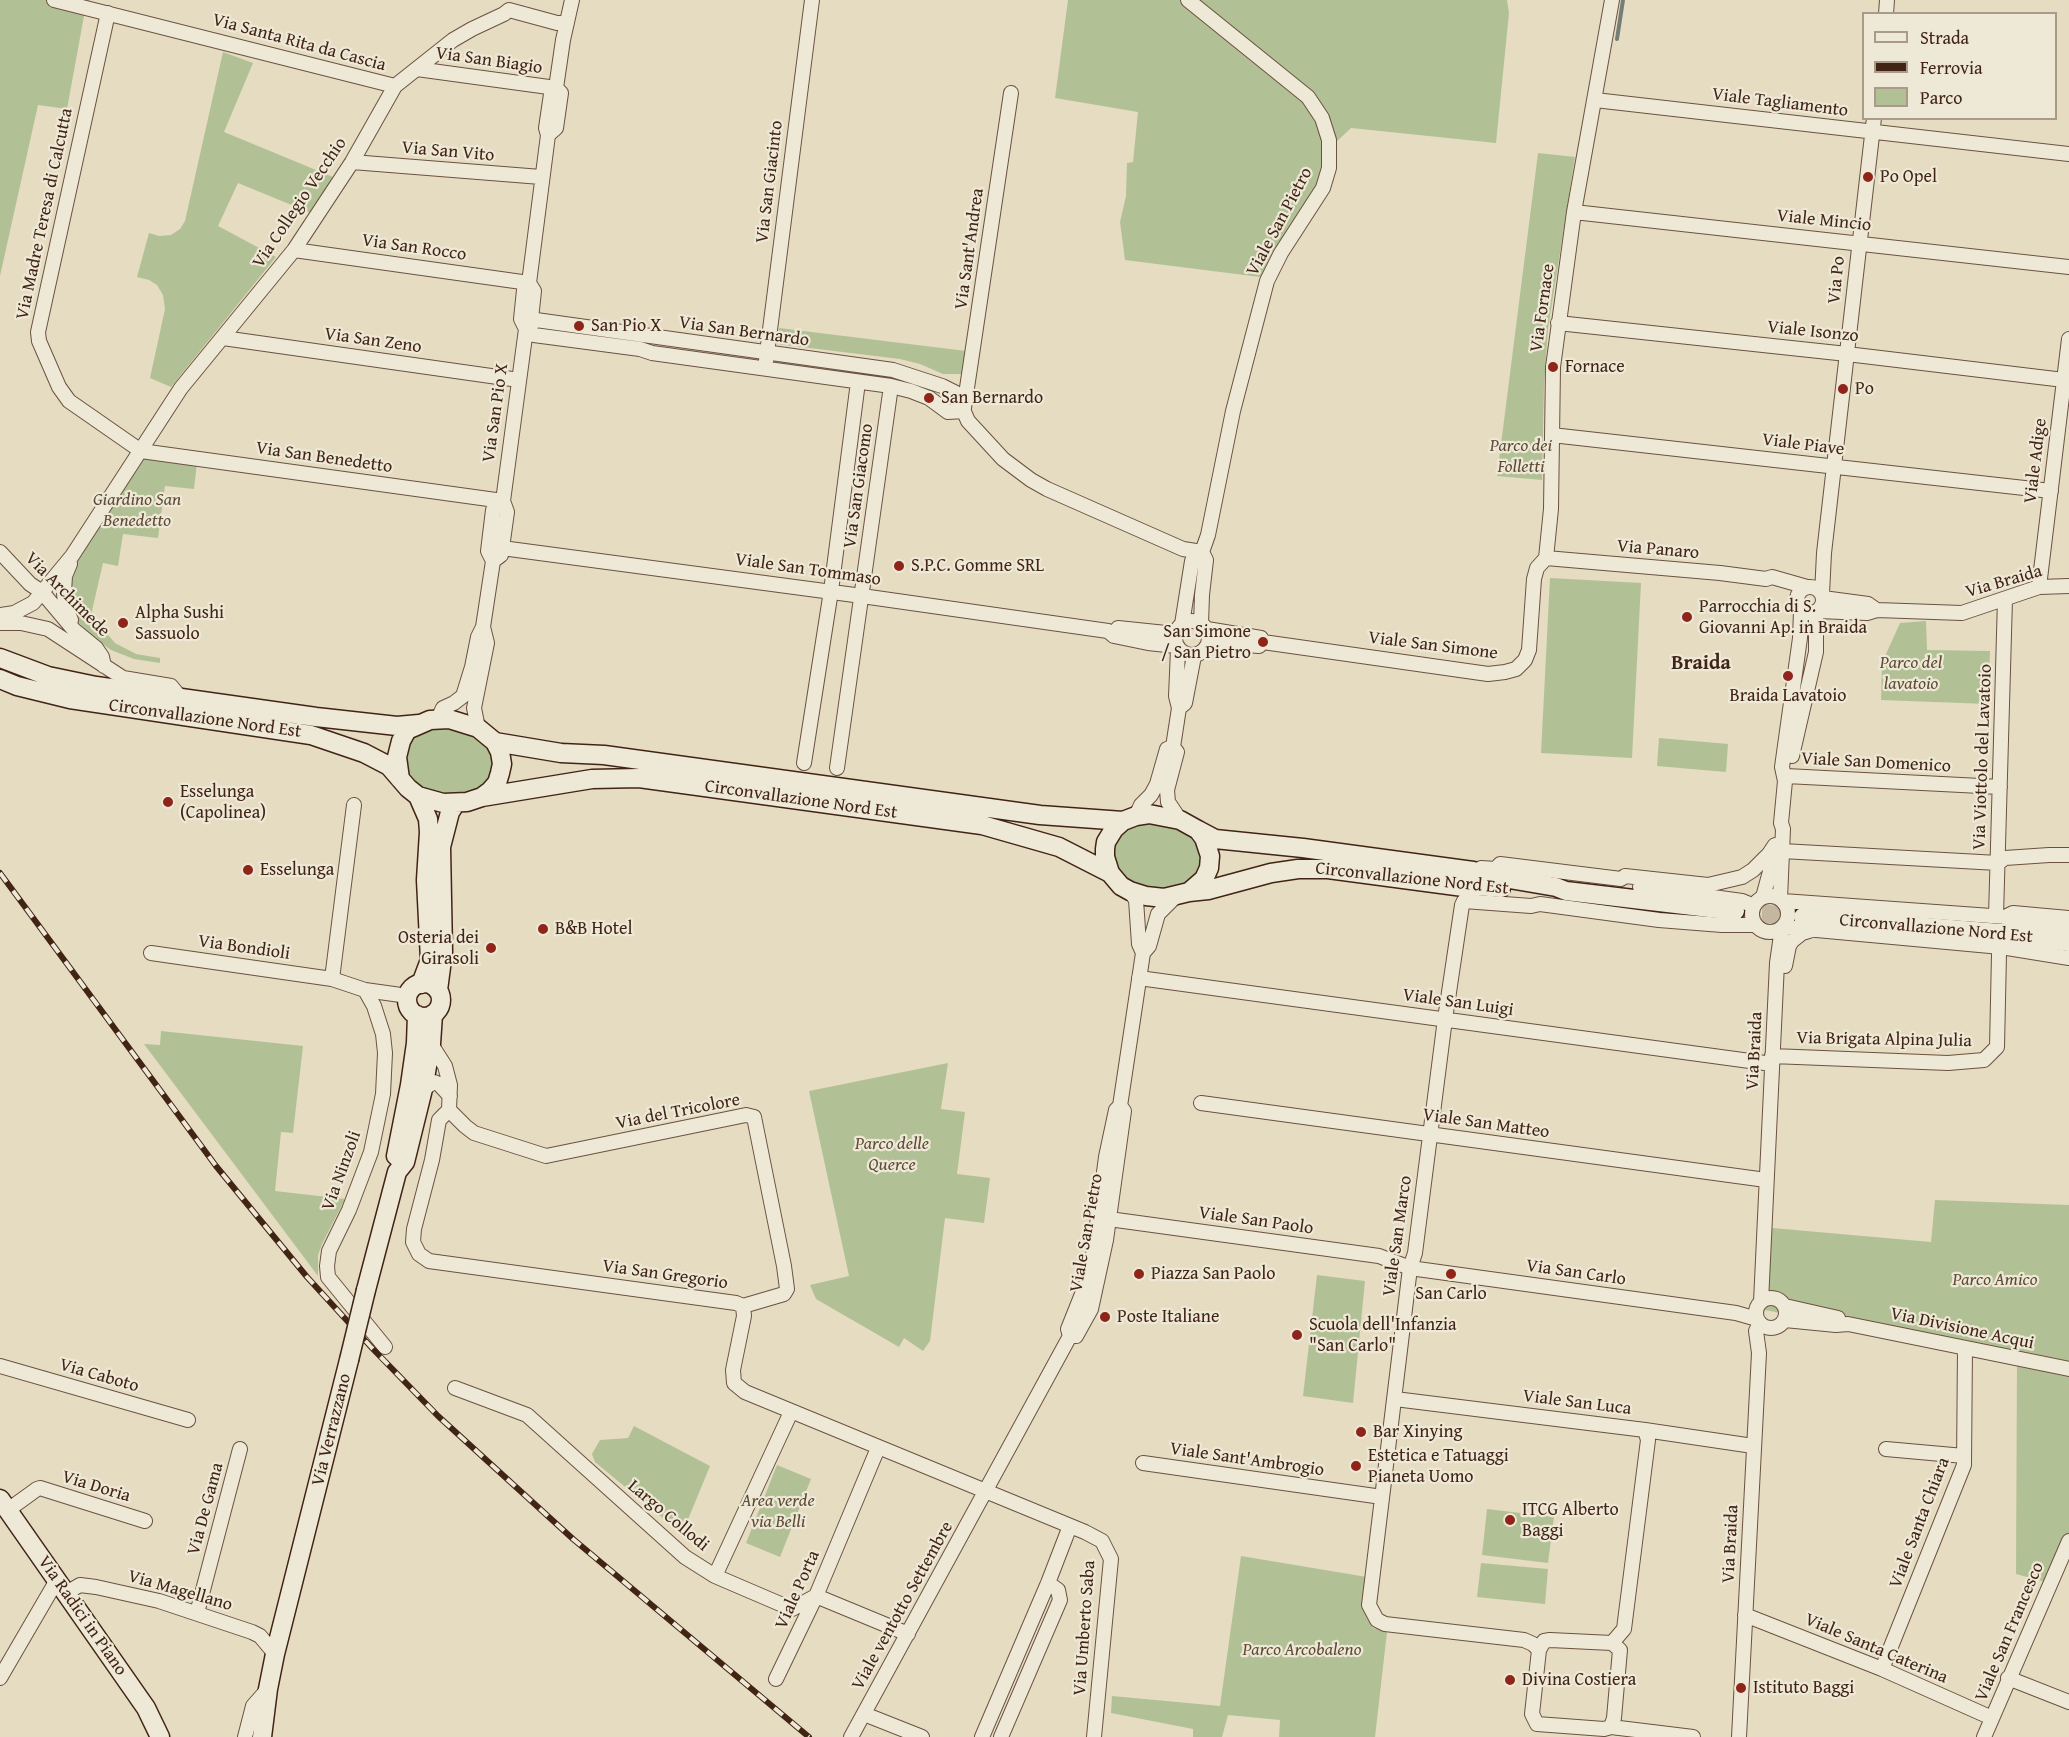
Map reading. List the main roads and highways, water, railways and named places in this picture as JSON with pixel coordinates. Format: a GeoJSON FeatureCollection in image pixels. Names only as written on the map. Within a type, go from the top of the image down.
{"type":"FeatureCollection","features":[{"type":"Feature","properties":{"kind":"main road","name":"Circonvallazione Nord Est"},"geometry":{"type":"LineString","coordinates":[[0,658],[48,676],[96,686],[397,726],[438,719],[464,722],[478,728],[495,742],[561,753],[604,755],[1040,815],[1130,818]]}},
{"type":"Feature","properties":{"kind":"main road","name":"Circonvallazione Nord Est"},"geometry":{"type":"LineString","coordinates":[[0,679],[17,686],[70,699],[311,735],[364,753],[390,766],[418,796],[443,803],[456,803],[482,796],[592,779],[639,778],[982,825],[1059,847],[1110,873]]}},
{"type":"Feature","properties":{"kind":"main road"},"geometry":{"type":"LineString","coordinates":[[400,779],[397,757],[401,741],[407,730],[419,724]]}},
{"type":"Feature","properties":{"kind":"main road"},"geometry":{"type":"LineString","coordinates":[[482,796],[497,783],[500,773],[502,764],[495,742]]}},
{"type":"Feature","properties":{"kind":"main road","name":"Via Verrazzano"},"geometry":{"type":"LineString","coordinates":[[418,796],[428,819],[429,832],[426,880],[430,960],[422,990]]}},
{"type":"Feature","properties":{"kind":"main road","name":"Via Verrazzano"},"geometry":{"type":"LineString","coordinates":[[425,1015],[410,1009],[443,952],[441,847],[444,829],[456,803]]}},
{"type":"Feature","properties":{"kind":"main road"},"geometry":{"type":"LineString","coordinates":[[1149,814],[1180,820],[1198,830],[1208,846],[1210,856],[1209,868],[1204,879],[1183,894],[1164,898],[1130,891],[1121,886],[1110,873],[1105,857],[1106,842],[1114,829],[1130,818],[1149,814]]}},
{"type":"Feature","properties":{"kind":"main road","name":"Circonvallazione Nord Est"},"geometry":{"type":"LineString","coordinates":[[1198,830],[1215,839],[1303,848],[1469,886]]}},
{"type":"Feature","properties":{"kind":"main road","name":"Circonvallazione Nord Est"},"geometry":{"type":"LineString","coordinates":[[1183,894],[1208,890],[1270,873],[1298,869],[1328,869],[1469,886],[1555,893],[1566,891],[1735,911]]}},
{"type":"Feature","properties":{"kind":"main road","name":"Circonvallazione Nord Est"},"geometry":{"type":"LineString","coordinates":[[1808,924],[1978,931],[2068,952]]}},
{"type":"Feature","properties":{"kind":"main road","name":"Via Verrazzano"},"geometry":{"type":"LineString","coordinates":[[262,1737],[275,1654],[397,1172],[396,1151],[416,1043],[425,1015],[441,1003],[422,990]]}},
{"type":"Feature","properties":{"kind":"main road","name":"Via Verrazzano"},"geometry":{"type":"LineString","coordinates":[[397,1172],[405,1162],[423,1089],[431,1044],[425,1015]]}},
{"type":"Feature","properties":{"kind":"main road","name":"Via Radici in Piano"},"geometry":{"type":"LineString","coordinates":[[4,1504],[146,1708],[159,1737]]}},
{"type":"Feature","properties":{"kind":"main road","name":"Via Verrazzano"},"geometry":{"type":"LineString","coordinates":[[254,1737],[259,1709],[268,1689]]}},
{"type":"Feature","properties":{"kind":"waterway"},"geometry":{"type":"LineString","coordinates":[[1617,39],[1623,0]]}},
{"type":"Feature","properties":{"kind":"tunnel"},"geometry":{"type":"LineString","coordinates":[[1735,911],[1803,917]]}},
{"type":"Feature","properties":{"kind":"railway"},"geometry":{"type":"LineString","coordinates":[[0,873],[216,1166],[307,1277],[372,1348],[438,1416],[573,1539],[809,1737]]}},
{"type":"Feature","properties":{"kind":"place","name":"Po Opel"},"geometry":{"type":"Point","coordinates":[1868,177]}},
{"type":"Feature","properties":{"kind":"place","name":"San Pio X"},"geometry":{"type":"Point","coordinates":[579,326]}},
{"type":"Feature","properties":{"kind":"place","name":"Fornace"},"geometry":{"type":"Point","coordinates":[1553,367]}},
{"type":"Feature","properties":{"kind":"place","name":"Po"},"geometry":{"type":"Point","coordinates":[1843,389]}},
{"type":"Feature","properties":{"kind":"place","name":"San Bernardo"},"geometry":{"type":"Point","coordinates":[929,398]}},
{"type":"Feature","properties":{"kind":"place","name":"S.P.C. Gomme SRL"},"geometry":{"type":"Point","coordinates":[899,566]}},
{"type":"Feature","properties":{"kind":"place","name":"Parrocchia di S. Giovanni Ap. in Braida"},"geometry":{"type":"Point","coordinates":[1687,617]}},
{"type":"Feature","properties":{"kind":"place","name":"Alpha Sushi Sassuolo"},"geometry":{"type":"Point","coordinates":[123,623]}},
{"type":"Feature","properties":{"kind":"place","name":"San Simone / San Pietro"},"geometry":{"type":"Point","coordinates":[1263,642]}},
{"type":"Feature","properties":{"kind":"place","name":"Braida Lavatoio"},"geometry":{"type":"Point","coordinates":[1788,676]}},
{"type":"Feature","properties":{"kind":"place","name":"Esselunga (Capolinea)"},"geometry":{"type":"Point","coordinates":[168,802]}},
{"type":"Feature","properties":{"kind":"place","name":"Esselunga"},"geometry":{"type":"Point","coordinates":[248,870]}},
{"type":"Feature","properties":{"kind":"place","name":"B&B Hotel"},"geometry":{"type":"Point","coordinates":[543,929]}},
{"type":"Feature","properties":{"kind":"place","name":"Osteria dei Girasoli"},"geometry":{"type":"Point","coordinates":[491,948]}},
{"type":"Feature","properties":{"kind":"place","name":"Piazza San Paolo"},"geometry":{"type":"Point","coordinates":[1139,1274]}},
{"type":"Feature","properties":{"kind":"place","name":"San Carlo"},"geometry":{"type":"Point","coordinates":[1451,1274]}},
{"type":"Feature","properties":{"kind":"place","name":"Poste Italiane"},"geometry":{"type":"Point","coordinates":[1105,1317]}},
{"type":"Feature","properties":{"kind":"place","name":"Scuola dell'Infanzia \"San Carlo\""},"geometry":{"type":"Point","coordinates":[1297,1335]}},
{"type":"Feature","properties":{"kind":"place","name":"Bar Xinying"},"geometry":{"type":"Point","coordinates":[1361,1432]}},
{"type":"Feature","properties":{"kind":"place","name":"Estetica e Tatuaggi Pianeta Uomo"},"geometry":{"type":"Point","coordinates":[1356,1466]}},
{"type":"Feature","properties":{"kind":"place","name":"ITCG Alberto Baggi"},"geometry":{"type":"Point","coordinates":[1510,1520]}},
{"type":"Feature","properties":{"kind":"place","name":"Divina Costiera"},"geometry":{"type":"Point","coordinates":[1510,1680]}},
{"type":"Feature","properties":{"kind":"place","name":"Istituto Baggi"},"geometry":{"type":"Point","coordinates":[1741,1688]}},
{"type":"Feature","properties":{"kind":"district","name":"Braida"},"geometry":{"type":"Point","coordinates":[1701,664]}},
{"type":"Feature","properties":{"kind":"park label","name":"Parco dei Folletti"},"geometry":{"type":"Point","coordinates":[1521,456]}},
{"type":"Feature","properties":{"kind":"park label","name":"Giardino San Benedetto"},"geometry":{"type":"Point","coordinates":[137,510]}},
{"type":"Feature","properties":{"kind":"park label","name":"Parco del lavatoio"},"geometry":{"type":"Point","coordinates":[1911,673]}},
{"type":"Feature","properties":{"kind":"park label","name":"Parco delle Querce"},"geometry":{"type":"Point","coordinates":[892,1154]}},
{"type":"Feature","properties":{"kind":"park label","name":"Parco Amico"},"geometry":{"type":"Point","coordinates":[1995,1280]}},
{"type":"Feature","properties":{"kind":"park label","name":"Area verde via Belli"},"geometry":{"type":"Point","coordinates":[778,1511]}},
{"type":"Feature","properties":{"kind":"park label","name":"Parco Arcobaleno"},"geometry":{"type":"Point","coordinates":[1302,1650]}}]}
